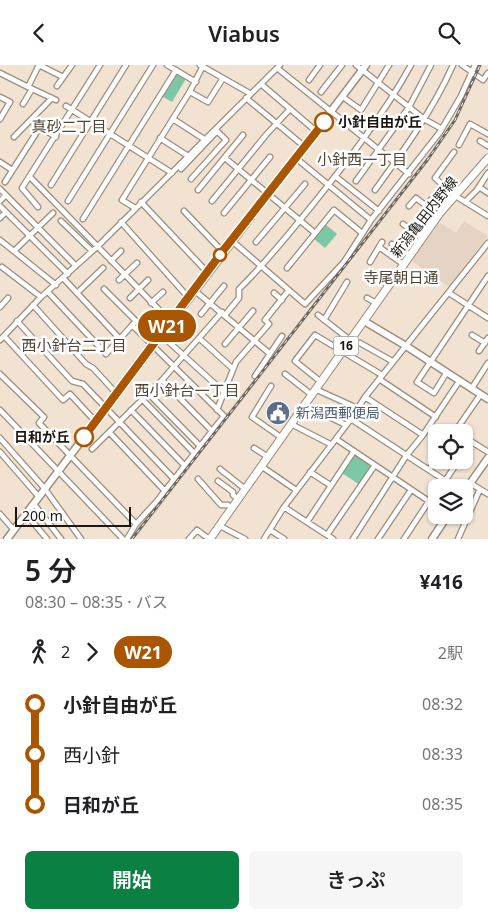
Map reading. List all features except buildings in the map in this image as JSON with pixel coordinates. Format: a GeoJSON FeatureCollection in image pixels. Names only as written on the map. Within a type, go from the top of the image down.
{"type":"FeatureCollection","features":[{"type":"Feature","properties":{"kind":"main road","name":"新潟亀田内野線"},"geometry":{"type":"LineString","coordinates":[[210,539],[403,264],[454,195],[485,167],[488,158]]}},
{"type":"Feature","properties":{"kind":"street"},"geometry":{"type":"LineString","coordinates":[[22,104],[39,65],[63,77]]}},
{"type":"Feature","properties":{"kind":"street"},"geometry":{"type":"LineString","coordinates":[[57,86],[72,65]]}},
{"type":"Feature","properties":{"kind":"street"},"geometry":{"type":"LineString","coordinates":[[38,207],[22,187],[56,137],[100,65]]}},
{"type":"Feature","properties":{"kind":"street"},"geometry":{"type":"LineString","coordinates":[[51,185],[126,65]]}},
{"type":"Feature","properties":{"kind":"street"},"geometry":{"type":"LineString","coordinates":[[68,201],[153,65]]}},
{"type":"Feature","properties":{"kind":"street"},"geometry":{"type":"LineString","coordinates":[[167,65],[196,82]]}},
{"type":"Feature","properties":{"kind":"street"},"geometry":{"type":"LineString","coordinates":[[308,80],[320,65]]}},
{"type":"Feature","properties":{"kind":"street"},"geometry":{"type":"LineString","coordinates":[[321,92],[342,65]]}},
{"type":"Feature","properties":{"kind":"street"},"geometry":{"type":"LineString","coordinates":[[356,65],[364,68],[379,84],[424,119],[442,129]]}},
{"type":"Feature","properties":{"kind":"street"},"geometry":{"type":"LineString","coordinates":[[343,97],[361,110],[379,84],[389,65]]}},
{"type":"Feature","properties":{"kind":"street"},"geometry":{"type":"LineString","coordinates":[[92,449],[132,411],[199,338],[239,299],[239,289],[262,266],[335,176],[394,96],[411,65]]}},
{"type":"Feature","properties":{"kind":"street"},"geometry":{"type":"LineString","coordinates":[[356,181],[409,107],[431,65]]}},
{"type":"Feature","properties":{"kind":"street"},"geometry":{"type":"LineString","coordinates":[[376,190],[442,91],[453,65]]}},
{"type":"Feature","properties":{"kind":"street"},"geometry":{"type":"LineString","coordinates":[[462,65],[488,84]]}},
{"type":"Feature","properties":{"kind":"street"},"geometry":{"type":"LineString","coordinates":[[231,241],[305,304],[344,262],[371,220],[409,174],[442,129],[475,65]]}},
{"type":"Feature","properties":{"kind":"street"},"geometry":{"type":"LineString","coordinates":[[135,208],[122,200],[196,82],[202,66],[251,94]]}},
{"type":"Feature","properties":{"kind":"street"},"geometry":{"type":"LineString","coordinates":[[3,336],[41,297],[64,279],[98,246],[204,139],[279,67],[409,174]]}},
{"type":"Feature","properties":{"kind":"street"},"geometry":{"type":"LineString","coordinates":[[7,539],[222,252],[297,159],[364,68]]}},
{"type":"Feature","properties":{"kind":"street"},"geometry":{"type":"LineString","coordinates":[[83,219],[176,70]]}},
{"type":"Feature","properties":{"kind":"street"},"geometry":{"type":"LineString","coordinates":[[0,73],[54,99],[14,137]]}},
{"type":"Feature","properties":{"kind":"street"},"geometry":{"type":"LineString","coordinates":[[483,80],[488,73]]}},
{"type":"Feature","properties":{"kind":"street"},"geometry":{"type":"LineString","coordinates":[[190,92],[208,102],[223,78]]}},
{"type":"Feature","properties":{"kind":"street"},"geometry":{"type":"LineString","coordinates":[[261,84],[316,132]]}},
{"type":"Feature","properties":{"kind":"street"},"geometry":{"type":"LineString","coordinates":[[0,97],[10,102],[0,119]]}},
{"type":"Feature","properties":{"kind":"street"},"geometry":{"type":"LineString","coordinates":[[246,98],[306,147]]}},
{"type":"Feature","properties":{"kind":"street"},"geometry":{"type":"LineString","coordinates":[[66,106],[172,173]]}},
{"type":"Feature","properties":{"kind":"street"},"geometry":{"type":"LineString","coordinates":[[212,201],[290,109]]}},
{"type":"Feature","properties":{"kind":"street"},"geometry":{"type":"LineString","coordinates":[[173,119],[204,139]]}},
{"type":"Feature","properties":{"kind":"street"},"geometry":{"type":"LineString","coordinates":[[459,145],[470,123],[488,134]]}},
{"type":"Feature","properties":{"kind":"street"},"geometry":{"type":"LineString","coordinates":[[5,182],[40,127],[56,137]]}},
{"type":"Feature","properties":{"kind":"street"},"geometry":{"type":"LineString","coordinates":[[181,169],[217,131],[226,139],[191,179]]}},
{"type":"Feature","properties":{"kind":"street"},"geometry":{"type":"LineString","coordinates":[[198,190],[243,135]]}},
{"type":"Feature","properties":{"kind":"street"},"geometry":{"type":"LineString","coordinates":[[160,138],[188,155]]}},
{"type":"Feature","properties":{"kind":"street"},"geometry":{"type":"LineString","coordinates":[[480,141],[488,146]]}},
{"type":"Feature","properties":{"kind":"street"},"geometry":{"type":"LineString","coordinates":[[220,146],[229,153]]}},
{"type":"Feature","properties":{"kind":"street"},"geometry":{"type":"LineString","coordinates":[[198,152],[216,170]]}},
{"type":"Feature","properties":{"kind":"street"},"geometry":{"type":"LineString","coordinates":[[454,152],[434,178],[454,195],[488,216]]}},
{"type":"Feature","properties":{"kind":"street"},"geometry":{"type":"LineString","coordinates":[[224,213],[270,157]]}},
{"type":"Feature","properties":{"kind":"street"},"geometry":{"type":"LineString","coordinates":[[225,158],[315,233]]}},
{"type":"Feature","properties":{"kind":"street"},"geometry":{"type":"LineString","coordinates":[[297,159],[371,220]]}},
{"type":"Feature","properties":{"kind":"street"},"geometry":{"type":"LineString","coordinates":[[0,162],[12,170]]}},
{"type":"Feature","properties":{"kind":"street"},"geometry":{"type":"LineString","coordinates":[[465,202],[479,187],[488,173]]}},
{"type":"Feature","properties":{"kind":"street"},"geometry":{"type":"LineString","coordinates":[[335,176],[378,211]]}},
{"type":"Feature","properties":{"kind":"street"},"geometry":{"type":"LineString","coordinates":[[30,177],[170,321]]}},
{"type":"Feature","properties":{"kind":"street"},"geometry":{"type":"LineString","coordinates":[[256,242],[305,184]]}},
{"type":"Feature","properties":{"kind":"street"},"geometry":{"type":"LineString","coordinates":[[409,205],[415,197],[425,205],[445,187]]}},
{"type":"Feature","properties":{"kind":"street"},"geometry":{"type":"LineString","coordinates":[[479,187],[488,193]]}},
{"type":"Feature","properties":{"kind":"street"},"geometry":{"type":"LineString","coordinates":[[0,189],[76,266]]}},
{"type":"Feature","properties":{"kind":"street"},"geometry":{"type":"LineString","coordinates":[[0,201],[6,195]]}},
{"type":"Feature","properties":{"kind":"street"},"geometry":{"type":"LineString","coordinates":[[141,202],[207,272]]}},
{"type":"Feature","properties":{"kind":"street"},"geometry":{"type":"LineString","coordinates":[[0,207],[68,274]]}},
{"type":"Feature","properties":{"kind":"street"},"geometry":{"type":"LineString","coordinates":[[287,268],[334,210],[362,233]]}},
{"type":"Feature","properties":{"kind":"street"},"geometry":{"type":"LineString","coordinates":[[184,211],[222,252]]}},
{"type":"Feature","properties":{"kind":"street"},"geometry":{"type":"LineString","coordinates":[[0,218],[6,212]]}},
{"type":"Feature","properties":{"kind":"street"},"geometry":{"type":"LineString","coordinates":[[14,251],[52,213]]}},
{"type":"Feature","properties":{"kind":"street"},"geometry":{"type":"LineString","coordinates":[[61,221],[92,251]]}},
{"type":"Feature","properties":{"kind":"street"},"geometry":{"type":"LineString","coordinates":[[121,222],[188,297]]}},
{"type":"Feature","properties":{"kind":"street"},"geometry":{"type":"LineString","coordinates":[[403,224],[422,238]]}},
{"type":"Feature","properties":{"kind":"street"},"geometry":{"type":"LineString","coordinates":[[0,240],[56,285]]}},
{"type":"Feature","properties":{"kind":"street"},"geometry":{"type":"LineString","coordinates":[[370,262],[382,242]]}},
{"type":"Feature","properties":{"kind":"street"},"geometry":{"type":"LineString","coordinates":[[264,539],[296,490],[330,444],[336,439],[392,361],[488,243]]}},
{"type":"Feature","properties":{"kind":"street"},"geometry":{"type":"LineString","coordinates":[[392,244],[410,255]]}},
{"type":"Feature","properties":{"kind":"street"},"geometry":{"type":"LineString","coordinates":[[378,247],[403,264]]}},
{"type":"Feature","properties":{"kind":"street"},"geometry":{"type":"LineString","coordinates":[[111,261],[121,251]]}},
{"type":"Feature","properties":{"kind":"street"},"geometry":{"type":"LineString","coordinates":[[119,280],[137,263]]}},
{"type":"Feature","properties":{"kind":"street"},"geometry":{"type":"LineString","coordinates":[[2,267],[41,297]]}},
{"type":"Feature","properties":{"kind":"street"},"geometry":{"type":"LineString","coordinates":[[77,293],[103,268]]}},
{"type":"Feature","properties":{"kind":"street"},"geometry":{"type":"LineString","coordinates":[[447,373],[434,393],[417,382],[488,276]]}},
{"type":"Feature","properties":{"kind":"street"},"geometry":{"type":"LineString","coordinates":[[64,279],[120,339]]}},
{"type":"Feature","properties":{"kind":"street"},"geometry":{"type":"LineString","coordinates":[[130,297],[148,280]]}},
{"type":"Feature","properties":{"kind":"street"},"geometry":{"type":"LineString","coordinates":[[324,320],[347,282]]}},
{"type":"Feature","properties":{"kind":"street"},"geometry":{"type":"LineString","coordinates":[[200,314],[224,286]]}},
{"type":"Feature","properties":{"kind":"street"},"geometry":{"type":"LineString","coordinates":[[48,292],[106,354],[136,321],[104,289]]}},
{"type":"Feature","properties":{"kind":"street"},"geometry":{"type":"LineString","coordinates":[[194,289],[269,353]]}},
{"type":"Feature","properties":{"kind":"street"},"geometry":{"type":"LineString","coordinates":[[217,409],[236,362],[269,324],[265,321],[290,290]]}},
{"type":"Feature","properties":{"kind":"street"},"geometry":{"type":"LineString","coordinates":[[151,303],[163,292]]}},
{"type":"Feature","properties":{"kind":"street"},"geometry":{"type":"LineString","coordinates":[[274,293],[282,301]]}},
{"type":"Feature","properties":{"kind":"street"},"geometry":{"type":"LineString","coordinates":[[449,293],[487,316]]}},
{"type":"Feature","properties":{"kind":"street"},"geometry":{"type":"LineString","coordinates":[[0,307],[8,298]]}},
{"type":"Feature","properties":{"kind":"street"},"geometry":{"type":"LineString","coordinates":[[367,298],[376,303]]}},
{"type":"Feature","properties":{"kind":"street"},"geometry":{"type":"LineString","coordinates":[[33,305],[86,364],[93,368],[116,393]]}},
{"type":"Feature","properties":{"kind":"street"},"geometry":{"type":"LineString","coordinates":[[225,344],[253,311]]}},
{"type":"Feature","properties":{"kind":"street"},"geometry":{"type":"LineString","coordinates":[[318,315],[350,340]]}},
{"type":"Feature","properties":{"kind":"street"},"geometry":{"type":"LineString","coordinates":[[17,321],[72,381],[83,385],[173,478]]}},
{"type":"Feature","properties":{"kind":"street"},"geometry":{"type":"LineString","coordinates":[[364,321],[488,399]]}},
{"type":"Feature","properties":{"kind":"street"},"geometry":{"type":"LineString","coordinates":[[0,410],[125,539],[193,452],[224,416],[132,325]]}},
{"type":"Feature","properties":{"kind":"street"},"geometry":{"type":"LineString","coordinates":[[0,329],[3,336],[64,400],[70,394],[95,421]]}},
{"type":"Feature","properties":{"kind":"street"},"geometry":{"type":"LineString","coordinates":[[160,334],[224,391]]}},
{"type":"Feature","properties":{"kind":"street"},"geometry":{"type":"LineString","coordinates":[[321,382],[296,361],[315,335],[380,377],[436,417]]}},
{"type":"Feature","properties":{"kind":"street"},"geometry":{"type":"LineString","coordinates":[[472,335],[485,343]]}},
{"type":"Feature","properties":{"kind":"street"},"geometry":{"type":"LineString","coordinates":[[254,377],[282,336]]}},
{"type":"Feature","properties":{"kind":"street"},"geometry":{"type":"LineString","coordinates":[[199,338],[233,369]]}},
{"type":"Feature","properties":{"kind":"street"},"geometry":{"type":"LineString","coordinates":[[479,351],[488,338]]}},
{"type":"Feature","properties":{"kind":"street"},"geometry":{"type":"LineString","coordinates":[[360,343],[392,361]]}},
{"type":"Feature","properties":{"kind":"street"},"geometry":{"type":"LineString","coordinates":[[472,388],[488,363]]}},
{"type":"Feature","properties":{"kind":"street"},"geometry":{"type":"LineString","coordinates":[[0,374],[44,417],[39,423],[136,523]]}},
{"type":"Feature","properties":{"kind":"street"},"geometry":{"type":"LineString","coordinates":[[284,374],[314,392],[357,408]]}},
{"type":"Feature","properties":{"kind":"street"},"geometry":{"type":"LineString","coordinates":[[162,380],[211,431]]}},
{"type":"Feature","properties":{"kind":"street"},"geometry":{"type":"LineString","coordinates":[[353,539],[406,456],[436,417],[460,380]]}},
{"type":"Feature","properties":{"kind":"street"},"geometry":{"type":"LineString","coordinates":[[271,386],[252,417],[282,439]]}},
{"type":"Feature","properties":{"kind":"street"},"geometry":{"type":"LineString","coordinates":[[149,393],[199,445]]}},
{"type":"Feature","properties":{"kind":"street"},"geometry":{"type":"LineString","coordinates":[[460,424],[481,394]]}},
{"type":"Feature","properties":{"kind":"street"},"geometry":{"type":"LineString","coordinates":[[365,397],[423,435]]}},
{"type":"Feature","properties":{"kind":"street"},"geometry":{"type":"LineString","coordinates":[[142,400],[193,452]]}},
{"type":"Feature","properties":{"kind":"street"},"geometry":{"type":"LineString","coordinates":[[305,405],[346,425]]}},
{"type":"Feature","properties":{"kind":"street"},"geometry":{"type":"LineString","coordinates":[[132,411],[184,465]]}},
{"type":"Feature","properties":{"kind":"street"},"geometry":{"type":"LineString","coordinates":[[350,419],[442,479]]}},
{"type":"Feature","properties":{"kind":"street"},"geometry":{"type":"LineString","coordinates":[[291,424],[330,444]]}},
{"type":"Feature","properties":{"kind":"street"},"geometry":{"type":"LineString","coordinates":[[110,433],[164,490]]}},
{"type":"Feature","properties":{"kind":"street"},"geometry":{"type":"LineString","coordinates":[[0,438],[45,489],[81,539]]}},
{"type":"Feature","properties":{"kind":"street"},"geometry":{"type":"LineString","coordinates":[[336,439],[428,501],[406,538]]}},
{"type":"Feature","properties":{"kind":"street"},"geometry":{"type":"LineString","coordinates":[[473,442],[488,452]]}},
{"type":"Feature","properties":{"kind":"street"},"geometry":{"type":"LineString","coordinates":[[254,448],[268,457]]}},
{"type":"Feature","properties":{"kind":"street"},"geometry":{"type":"LineString","coordinates":[[308,522],[330,485],[354,451]]}},
{"type":"Feature","properties":{"kind":"street"},"geometry":{"type":"LineString","coordinates":[[0,452],[39,497]]}},
{"type":"Feature","properties":{"kind":"street"},"geometry":{"type":"LineString","coordinates":[[473,479],[488,458]]}},
{"type":"Feature","properties":{"kind":"street"},"geometry":{"type":"LineString","coordinates":[[327,535],[375,465]]}},
{"type":"Feature","properties":{"kind":"street"},"geometry":{"type":"LineString","coordinates":[[262,466],[296,490]]}},
{"type":"Feature","properties":{"kind":"street"},"geometry":{"type":"LineString","coordinates":[[220,469],[245,489]]}},
{"type":"Feature","properties":{"kind":"street"},"geometry":{"type":"LineString","coordinates":[[310,472],[330,485]]}},
{"type":"Feature","properties":{"kind":"street"},"geometry":{"type":"LineString","coordinates":[[198,479],[221,505],[228,505],[232,509]]}},
{"type":"Feature","properties":{"kind":"street"},"geometry":{"type":"LineString","coordinates":[[218,481],[238,499]]}},
{"type":"Feature","properties":{"kind":"street"},"geometry":{"type":"LineString","coordinates":[[473,485],[488,494]]}},
{"type":"Feature","properties":{"kind":"street"},"geometry":{"type":"LineString","coordinates":[[378,539],[411,489]]}},
{"type":"Feature","properties":{"kind":"street"},"geometry":{"type":"LineString","coordinates":[[458,539],[480,489]]}},
{"type":"Feature","properties":{"kind":"street"},"geometry":{"type":"LineString","coordinates":[[34,505],[61,539]]}},
{"type":"Feature","properties":{"kind":"street"},"geometry":{"type":"LineString","coordinates":[[284,507],[333,539]]}},
{"type":"Feature","properties":{"kind":"street"},"geometry":{"type":"LineString","coordinates":[[0,514],[14,530]]}},
{"type":"Feature","properties":{"kind":"street"},"geometry":{"type":"LineString","coordinates":[[26,514],[46,539]]}},
{"type":"Feature","properties":{"kind":"street"},"geometry":{"type":"LineString","coordinates":[[432,539],[442,524]]}},
{"type":"Feature","properties":{"kind":"street"},"geometry":{"type":"LineString","coordinates":[[220,526],[245,539]]}},
{"type":"Feature","properties":{"kind":"street"},"geometry":{"type":"LineString","coordinates":[[270,530],[284,539]]}},
{"type":"Feature","properties":{"kind":"street"},"geometry":{"type":"LineString","coordinates":[[190,539],[197,531],[210,539]]}},
{"type":"Feature","properties":{"kind":"shaded area"},"geometry":{"type":"Polygon","coordinates":[[[437,221],[456,233],[464,221],[488,236],[449,287],[409,259],[437,221]]]}},
{"type":"Feature","properties":{"kind":"green space"},"geometry":{"type":"Polygon","coordinates":[[[176,70],[187,77],[172,102],[160,95],[176,70]]]}},
{"type":"Feature","properties":{"kind":"green space"},"geometry":{"type":"Polygon","coordinates":[[[325,224],[337,234],[325,248],[313,238],[325,224]]]}},
{"type":"Feature","properties":{"kind":"green space"},"geometry":{"type":"Polygon","coordinates":[[[354,454],[372,466],[360,485],[342,473],[354,454]]]}},
{"type":"Feature","properties":{"kind":"railway"},"geometry":{"type":"LineString","coordinates":[[132,539],[428,159],[455,120],[480,65]]}},
{"type":"Feature","properties":{"kind":"bus line","name":"W21"},"geometry":{"type":"LineString","coordinates":[[84,437],[222,252],[297,159],[324,122]]}},
{"type":"Feature","properties":{"kind":"place","name":"小針自由が丘"},"geometry":{"type":"Point","coordinates":[324,122]}},
{"type":"Feature","properties":{"kind":"place","name":"新潟西郵便局"},"geometry":{"type":"Point","coordinates":[278,413]}},
{"type":"Feature","properties":{"kind":"place","name":"日和が丘"},"geometry":{"type":"Point","coordinates":[84,437]}},
{"type":"Feature","properties":{"kind":"district","name":"真砂二丁目"},"geometry":{"type":"Point","coordinates":[69,127]}},
{"type":"Feature","properties":{"kind":"district","name":"小針西一丁目"},"geometry":{"type":"Point","coordinates":[362,160]}},
{"type":"Feature","properties":{"kind":"district","name":"寺尾朝日通"},"geometry":{"type":"Point","coordinates":[401,278]}},
{"type":"Feature","properties":{"kind":"district","name":"西小針台二丁目"},"geometry":{"type":"Point","coordinates":[74,346]}},
{"type":"Feature","properties":{"kind":"district","name":"西小針台一丁目"},"geometry":{"type":"Point","coordinates":[187,391]}}]}
